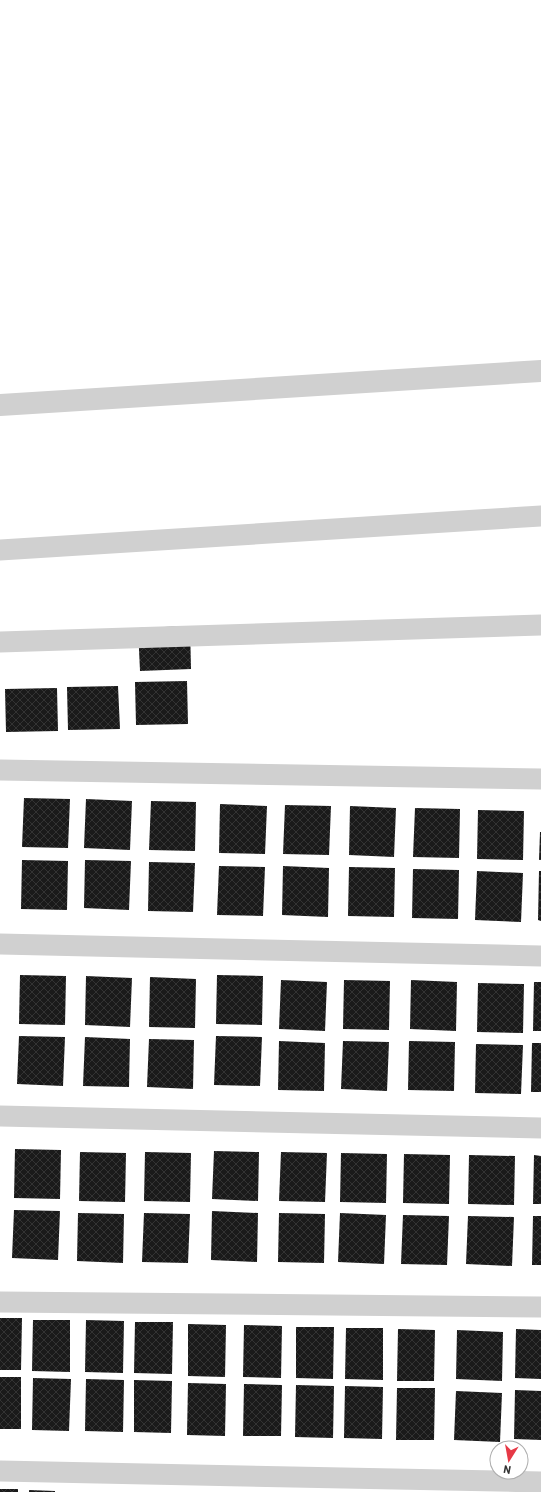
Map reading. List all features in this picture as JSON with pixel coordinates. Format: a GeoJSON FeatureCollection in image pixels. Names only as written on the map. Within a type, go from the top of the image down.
{"type":"FeatureCollection","features":[{"type":"Feature","properties":{"kind":"street"},"geometry":{"type":"LineString","coordinates":[[0,405],[541,371]]}},
{"type":"Feature","properties":{"kind":"street"},"geometry":{"type":"LineString","coordinates":[[0,550],[541,516]]}},
{"type":"Feature","properties":{"kind":"street"},"geometry":{"type":"LineString","coordinates":[[0,642],[541,625]]}},
{"type":"Feature","properties":{"kind":"street"},"geometry":{"type":"LineString","coordinates":[[0,770],[541,779]]}},
{"type":"Feature","properties":{"kind":"street"},"geometry":{"type":"LineString","coordinates":[[0,944],[541,956]]}},
{"type":"Feature","properties":{"kind":"street"},"geometry":{"type":"LineString","coordinates":[[0,1116],[541,1128]]}},
{"type":"Feature","properties":{"kind":"street"},"geometry":{"type":"LineString","coordinates":[[0,1302],[541,1307]]}},
{"type":"Feature","properties":{"kind":"street"},"geometry":{"type":"LineString","coordinates":[[0,1470],[541,1482]]}},
{"type":"Feature","properties":{"kind":"building"},"geometry":{"type":"Polygon","coordinates":[[[190,626],[191,669],[140,671],[138,628],[190,626]]]}},
{"type":"Feature","properties":{"kind":"building"},"geometry":{"type":"Polygon","coordinates":[[[187,681],[188,724],[136,725],[135,682],[187,681]]]}},
{"type":"Feature","properties":{"kind":"building"},"geometry":{"type":"Polygon","coordinates":[[[118,686],[120,729],[68,730],[67,687],[118,686]]]}},
{"type":"Feature","properties":{"kind":"building"},"geometry":{"type":"Polygon","coordinates":[[[57,688],[58,731],[6,732],[5,689],[57,688]]]}},
{"type":"Feature","properties":{"kind":"building"},"geometry":{"type":"Polygon","coordinates":[[[24,798],[70,799],[68,848],[22,847],[24,798]]]}},
{"type":"Feature","properties":{"kind":"building"},"geometry":{"type":"Polygon","coordinates":[[[86,799],[132,801],[130,850],[84,848],[86,799]]]}},
{"type":"Feature","properties":{"kind":"building"},"geometry":{"type":"Polygon","coordinates":[[[151,801],[196,802],[195,851],[149,850],[151,801]]]}},
{"type":"Feature","properties":{"kind":"building"},"geometry":{"type":"Polygon","coordinates":[[[220,804],[267,806],[265,854],[219,853],[220,804]]]}},
{"type":"Feature","properties":{"kind":"building"},"geometry":{"type":"Polygon","coordinates":[[[285,805],[331,806],[329,855],[283,854],[285,805]]]}},
{"type":"Feature","properties":{"kind":"building"},"geometry":{"type":"Polygon","coordinates":[[[350,806],[396,808],[394,857],[349,855],[350,806]]]}},
{"type":"Feature","properties":{"kind":"building"},"geometry":{"type":"Polygon","coordinates":[[[415,808],[460,809],[459,858],[413,857],[415,808]]]}},
{"type":"Feature","properties":{"kind":"building"},"geometry":{"type":"Polygon","coordinates":[[[478,810],[524,811],[523,860],[477,859],[478,810]]]}},
{"type":"Feature","properties":{"kind":"building"},"geometry":{"type":"Polygon","coordinates":[[[540,832],[541,860],[539,860],[540,832]]]}},
{"type":"Feature","properties":{"kind":"building"},"geometry":{"type":"Polygon","coordinates":[[[22,860],[68,861],[67,910],[21,909],[22,860]]]}},
{"type":"Feature","properties":{"kind":"building"},"geometry":{"type":"Polygon","coordinates":[[[85,860],[131,861],[129,910],[84,908],[85,860]]]}},
{"type":"Feature","properties":{"kind":"building"},"geometry":{"type":"Polygon","coordinates":[[[149,862],[195,863],[193,912],[148,911],[149,862]]]}},
{"type":"Feature","properties":{"kind":"building"},"geometry":{"type":"Polygon","coordinates":[[[219,866],[265,867],[263,916],[217,915],[219,866]]]}},
{"type":"Feature","properties":{"kind":"building"},"geometry":{"type":"Polygon","coordinates":[[[283,866],[329,868],[328,917],[282,915],[283,866]]]}},
{"type":"Feature","properties":{"kind":"building"},"geometry":{"type":"Polygon","coordinates":[[[349,867],[395,868],[394,917],[348,916],[349,867]]]}},
{"type":"Feature","properties":{"kind":"building"},"geometry":{"type":"Polygon","coordinates":[[[413,869],[459,870],[458,919],[412,918],[413,869]]]}},
{"type":"Feature","properties":{"kind":"building"},"geometry":{"type":"Polygon","coordinates":[[[477,871],[523,873],[521,922],[475,920],[477,871]]]}},
{"type":"Feature","properties":{"kind":"building"},"geometry":{"type":"Polygon","coordinates":[[[539,871],[541,871],[541,921],[538,920],[539,871]]]}},
{"type":"Feature","properties":{"kind":"building"},"geometry":{"type":"Polygon","coordinates":[[[20,975],[66,976],[65,1025],[19,1024],[20,975]]]}},
{"type":"Feature","properties":{"kind":"building"},"geometry":{"type":"Polygon","coordinates":[[[217,975],[263,976],[262,1025],[216,1024],[217,975]]]}},
{"type":"Feature","properties":{"kind":"building"},"geometry":{"type":"Polygon","coordinates":[[[86,976],[132,978],[130,1027],[85,1025],[86,976]]]}},
{"type":"Feature","properties":{"kind":"building"},"geometry":{"type":"Polygon","coordinates":[[[150,977],[196,979],[195,1028],[149,1027],[150,977]]]}},
{"type":"Feature","properties":{"kind":"building"},"geometry":{"type":"Polygon","coordinates":[[[281,980],[327,982],[325,1031],[279,1029],[281,980]]]}},
{"type":"Feature","properties":{"kind":"building"},"geometry":{"type":"Polygon","coordinates":[[[344,980],[390,981],[389,1030],[343,1029],[344,980]]]}},
{"type":"Feature","properties":{"kind":"building"},"geometry":{"type":"Polygon","coordinates":[[[411,980],[457,982],[456,1031],[410,1029],[411,980]]]}},
{"type":"Feature","properties":{"kind":"building"},"geometry":{"type":"Polygon","coordinates":[[[534,982],[541,982],[541,1031],[533,1031],[534,982]]]}},
{"type":"Feature","properties":{"kind":"building"},"geometry":{"type":"Polygon","coordinates":[[[478,983],[524,984],[523,1033],[477,1032],[478,983]]]}},
{"type":"Feature","properties":{"kind":"building"},"geometry":{"type":"Polygon","coordinates":[[[19,1036],[65,1037],[63,1086],[17,1084],[19,1036]]]}},
{"type":"Feature","properties":{"kind":"building"},"geometry":{"type":"Polygon","coordinates":[[[216,1036],[262,1037],[260,1086],[214,1085],[216,1036]]]}},
{"type":"Feature","properties":{"kind":"building"},"geometry":{"type":"Polygon","coordinates":[[[85,1037],[130,1039],[129,1087],[83,1086],[85,1037]]]}},
{"type":"Feature","properties":{"kind":"building"},"geometry":{"type":"Polygon","coordinates":[[[149,1039],[194,1040],[193,1089],[147,1087],[149,1039]]]}},
{"type":"Feature","properties":{"kind":"building"},"geometry":{"type":"Polygon","coordinates":[[[279,1041],[325,1043],[324,1091],[278,1090],[279,1041]]]}},
{"type":"Feature","properties":{"kind":"building"},"geometry":{"type":"Polygon","coordinates":[[[343,1041],[389,1042],[387,1091],[341,1089],[343,1041]]]}},
{"type":"Feature","properties":{"kind":"building"},"geometry":{"type":"Polygon","coordinates":[[[409,1041],[455,1042],[454,1091],[408,1090],[409,1041]]]}},
{"type":"Feature","properties":{"kind":"building"},"geometry":{"type":"Polygon","coordinates":[[[532,1043],[541,1043],[541,1092],[531,1092],[532,1043]]]}},
{"type":"Feature","properties":{"kind":"building"},"geometry":{"type":"Polygon","coordinates":[[[476,1044],[523,1045],[521,1094],[475,1093],[476,1044]]]}},
{"type":"Feature","properties":{"kind":"building"},"geometry":{"type":"Polygon","coordinates":[[[15,1149],[61,1150],[60,1199],[14,1198],[15,1149]]]}},
{"type":"Feature","properties":{"kind":"building"},"geometry":{"type":"Polygon","coordinates":[[[214,1151],[259,1152],[258,1201],[212,1199],[214,1151]]]}},
{"type":"Feature","properties":{"kind":"building"},"geometry":{"type":"Polygon","coordinates":[[[80,1152],[126,1153],[125,1202],[79,1201],[80,1152]]]}},
{"type":"Feature","properties":{"kind":"building"},"geometry":{"type":"Polygon","coordinates":[[[145,1152],[191,1153],[190,1202],[144,1201],[145,1152]]]}},
{"type":"Feature","properties":{"kind":"building"},"geometry":{"type":"Polygon","coordinates":[[[281,1152],[327,1153],[325,1202],[279,1201],[281,1152]]]}},
{"type":"Feature","properties":{"kind":"building"},"geometry":{"type":"Polygon","coordinates":[[[341,1153],[387,1154],[386,1203],[340,1202],[341,1153]]]}},
{"type":"Feature","properties":{"kind":"building"},"geometry":{"type":"Polygon","coordinates":[[[404,1154],[450,1155],[449,1204],[403,1203],[404,1154]]]}},
{"type":"Feature","properties":{"kind":"building"},"geometry":{"type":"Polygon","coordinates":[[[469,1155],[515,1156],[514,1205],[468,1204],[469,1155]]]}},
{"type":"Feature","properties":{"kind":"building"},"geometry":{"type":"Polygon","coordinates":[[[534,1155],[541,1156],[541,1204],[533,1204],[534,1155]]]}},
{"type":"Feature","properties":{"kind":"building"},"geometry":{"type":"Polygon","coordinates":[[[14,1210],[60,1211],[58,1260],[12,1258],[14,1210]]]}},
{"type":"Feature","properties":{"kind":"building"},"geometry":{"type":"Polygon","coordinates":[[[212,1211],[258,1213],[257,1262],[211,1260],[212,1211]]]}},
{"type":"Feature","properties":{"kind":"building"},"geometry":{"type":"Polygon","coordinates":[[[78,1213],[124,1214],[123,1263],[77,1261],[78,1213]]]}},
{"type":"Feature","properties":{"kind":"building"},"geometry":{"type":"Polygon","coordinates":[[[144,1213],[190,1214],[188,1263],[142,1262],[144,1213]]]}},
{"type":"Feature","properties":{"kind":"building"},"geometry":{"type":"Polygon","coordinates":[[[279,1213],[325,1214],[324,1263],[278,1262],[279,1213]]]}},
{"type":"Feature","properties":{"kind":"building"},"geometry":{"type":"Polygon","coordinates":[[[340,1213],[386,1215],[384,1264],[338,1262],[340,1213]]]}},
{"type":"Feature","properties":{"kind":"building"},"geometry":{"type":"Polygon","coordinates":[[[403,1215],[449,1216],[447,1265],[401,1264],[403,1215]]]}},
{"type":"Feature","properties":{"kind":"building"},"geometry":{"type":"Polygon","coordinates":[[[468,1216],[514,1217],[512,1266],[466,1264],[468,1216]]]}},
{"type":"Feature","properties":{"kind":"building"},"geometry":{"type":"Polygon","coordinates":[[[533,1216],[541,1216],[541,1265],[532,1265],[533,1216]]]}},
{"type":"Feature","properties":{"kind":"building"},"geometry":{"type":"Polygon","coordinates":[[[0,1318],[22,1318],[21,1370],[0,1370],[0,1318]]]}},
{"type":"Feature","properties":{"kind":"building"},"geometry":{"type":"Polygon","coordinates":[[[33,1320],[70,1320],[70,1372],[32,1371],[33,1320]]]}},
{"type":"Feature","properties":{"kind":"building"},"geometry":{"type":"Polygon","coordinates":[[[86,1320],[124,1321],[123,1373],[85,1372],[86,1320]]]}},
{"type":"Feature","properties":{"kind":"building"},"geometry":{"type":"Polygon","coordinates":[[[135,1322],[173,1322],[172,1374],[134,1373],[135,1322]]]}},
{"type":"Feature","properties":{"kind":"building"},"geometry":{"type":"Polygon","coordinates":[[[188,1324],[226,1325],[225,1377],[188,1376],[188,1324]]]}},
{"type":"Feature","properties":{"kind":"building"},"geometry":{"type":"Polygon","coordinates":[[[244,1325],[282,1326],[281,1378],[243,1377],[244,1325]]]}},
{"type":"Feature","properties":{"kind":"building"},"geometry":{"type":"Polygon","coordinates":[[[296,1327],[334,1327],[333,1379],[296,1378],[296,1327]]]}},
{"type":"Feature","properties":{"kind":"building"},"geometry":{"type":"Polygon","coordinates":[[[346,1328],[383,1328],[383,1380],[345,1379],[346,1328]]]}},
{"type":"Feature","properties":{"kind":"building"},"geometry":{"type":"Polygon","coordinates":[[[398,1329],[435,1330],[434,1381],[397,1381],[398,1329]]]}},
{"type":"Feature","properties":{"kind":"building"},"geometry":{"type":"Polygon","coordinates":[[[516,1329],[541,1330],[541,1379],[515,1378],[516,1329]]]}},
{"type":"Feature","properties":{"kind":"building"},"geometry":{"type":"Polygon","coordinates":[[[457,1330],[503,1332],[502,1381],[456,1379],[457,1330]]]}},
{"type":"Feature","properties":{"kind":"building"},"geometry":{"type":"Polygon","coordinates":[[[0,1377],[21,1377],[21,1429],[0,1429],[0,1377]]]}},
{"type":"Feature","properties":{"kind":"building"},"geometry":{"type":"Polygon","coordinates":[[[33,1378],[71,1379],[69,1431],[32,1430],[33,1378]]]}},
{"type":"Feature","properties":{"kind":"building"},"geometry":{"type":"Polygon","coordinates":[[[86,1379],[124,1380],[123,1432],[85,1431],[86,1379]]]}},
{"type":"Feature","properties":{"kind":"building"},"geometry":{"type":"Polygon","coordinates":[[[134,1380],[172,1381],[171,1433],[134,1432],[134,1380]]]}},
{"type":"Feature","properties":{"kind":"building"},"geometry":{"type":"Polygon","coordinates":[[[188,1383],[226,1384],[225,1436],[187,1435],[188,1383]]]}},
{"type":"Feature","properties":{"kind":"building"},"geometry":{"type":"Polygon","coordinates":[[[244,1384],[282,1385],[281,1436],[243,1436],[244,1384]]]}},
{"type":"Feature","properties":{"kind":"building"},"geometry":{"type":"Polygon","coordinates":[[[296,1385],[334,1386],[333,1438],[295,1437],[296,1385]]]}},
{"type":"Feature","properties":{"kind":"building"},"geometry":{"type":"Polygon","coordinates":[[[345,1386],[383,1387],[382,1439],[344,1438],[345,1386]]]}},
{"type":"Feature","properties":{"kind":"building"},"geometry":{"type":"Polygon","coordinates":[[[397,1388],[435,1388],[434,1440],[396,1440],[397,1388]]]}},
{"type":"Feature","properties":{"kind":"building"},"geometry":{"type":"Polygon","coordinates":[[[515,1390],[541,1391],[541,1440],[514,1439],[515,1390]]]}},
{"type":"Feature","properties":{"kind":"building"},"geometry":{"type":"Polygon","coordinates":[[[456,1391],[502,1393],[500,1440],[489,1440],[489,1442],[454,1440],[456,1391]]]}},
{"type":"Feature","properties":{"kind":"building"},"geometry":{"type":"Polygon","coordinates":[[[0,1489],[18,1489],[18,1492],[0,1492],[0,1489]]]}},
{"type":"Feature","properties":{"kind":"building"},"geometry":{"type":"Polygon","coordinates":[[[29,1490],[55,1491],[55,1492],[29,1492],[29,1490]]]}}]}
